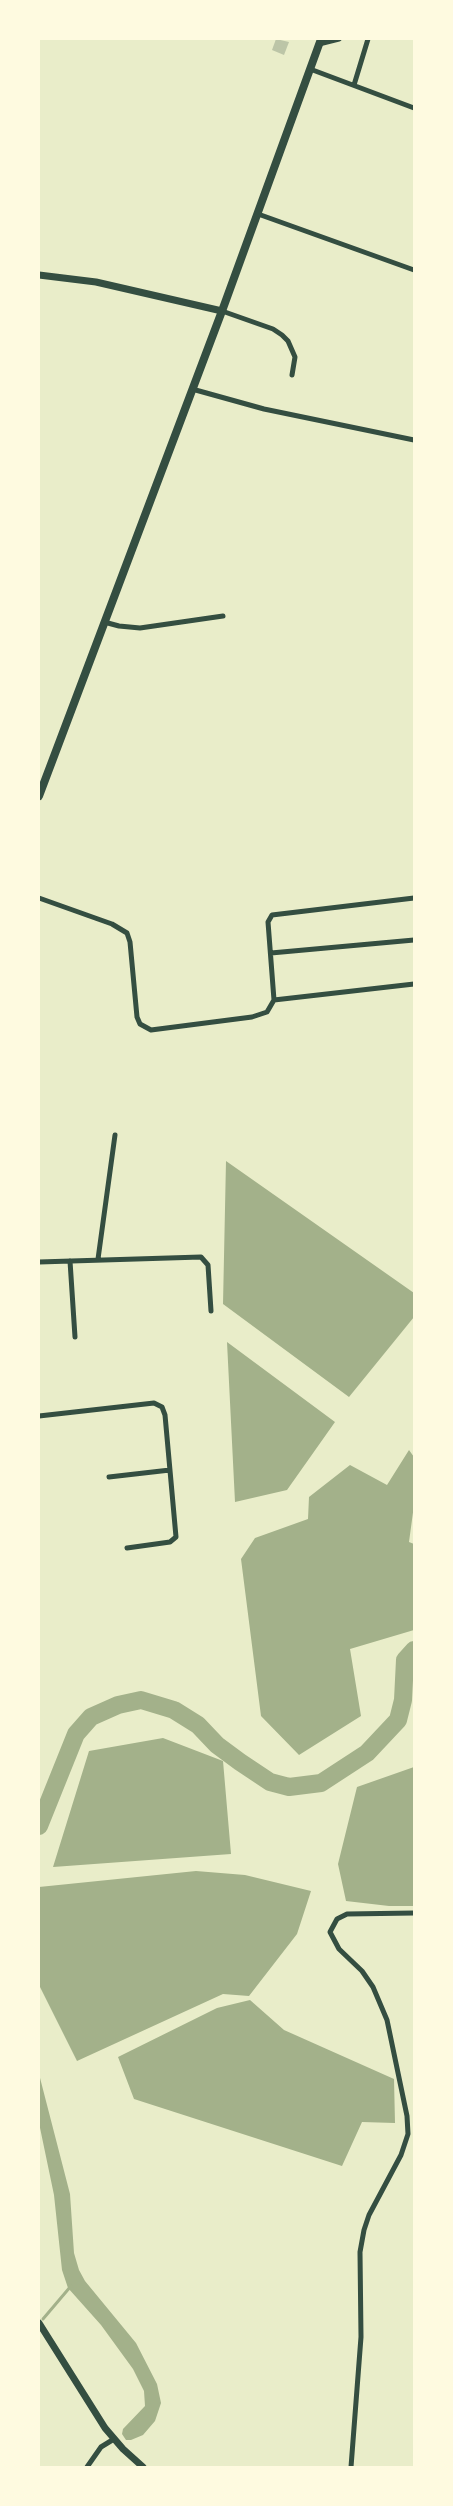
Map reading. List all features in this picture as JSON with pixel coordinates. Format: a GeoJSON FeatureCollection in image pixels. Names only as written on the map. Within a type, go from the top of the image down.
{"type":"FeatureCollection","features":[{"type":"Feature","properties":{"kind":"main road"},"geometry":{"type":"LineString","coordinates":[[39,796],[222,311],[320,41]]}},
{"type":"Feature","properties":{"kind":"street"},"geometry":{"type":"LineString","coordinates":[[320,41],[339,39]]}},
{"type":"Feature","properties":{"kind":"street"},"geometry":{"type":"LineString","coordinates":[[354,85],[368,39]]}},
{"type":"Feature","properties":{"kind":"street"},"geometry":{"type":"LineString","coordinates":[[310,69],[414,108]]}},
{"type":"Feature","properties":{"kind":"street"},"geometry":{"type":"LineString","coordinates":[[258,214],[414,270]]}},
{"type":"Feature","properties":{"kind":"street"},"geometry":{"type":"LineString","coordinates":[[39,275],[96,282],[222,311],[273,329],[288,341],[296,357],[292,375]]}},
{"type":"Feature","properties":{"kind":"street"},"geometry":{"type":"LineString","coordinates":[[192,389],[264,410],[414,440]]}},
{"type":"Feature","properties":{"kind":"street"},"geometry":{"type":"LineString","coordinates":[[104,622],[140,628],[223,616]]}},
{"type":"Feature","properties":{"kind":"street"},"geometry":{"type":"LineString","coordinates":[[39,898],[112,924],[127,933],[130,942],[137,1017],[140,1024],[152,1030],[252,1017],[267,1012],[274,1000],[268,922],[272,915],[414,898]]}},
{"type":"Feature","properties":{"kind":"street"},"geometry":{"type":"LineString","coordinates":[[271,953],[414,940]]}},
{"type":"Feature","properties":{"kind":"street"},"geometry":{"type":"LineString","coordinates":[[274,1000],[414,984]]}},
{"type":"Feature","properties":{"kind":"street"},"geometry":{"type":"LineString","coordinates":[[98,1259],[115,1135]]}},
{"type":"Feature","properties":{"kind":"street"},"geometry":{"type":"LineString","coordinates":[[39,1262],[194,1257],[204,1259],[208,1265],[211,1311]]}},
{"type":"Feature","properties":{"kind":"street"},"geometry":{"type":"LineString","coordinates":[[70,1261],[75,1337]]}},
{"type":"Feature","properties":{"kind":"street"},"geometry":{"type":"LineString","coordinates":[[39,1416],[159,1404],[165,1415],[176,1537],[170,1542],[127,1548]]}},
{"type":"Feature","properties":{"kind":"street"},"geometry":{"type":"LineString","coordinates":[[109,1477],[170,1470]]}},
{"type":"Feature","properties":{"kind":"street"},"geometry":{"type":"LineString","coordinates":[[351,2467],[361,2337],[362,2241],[369,2215],[401,2154],[408,2134],[408,2116],[387,2020],[373,1987],[362,1971],[339,1949],[330,1932],[337,1919],[347,1914],[414,1913]]}},
{"type":"Feature","properties":{"kind":"street"},"geometry":{"type":"LineString","coordinates":[[39,2323],[114,2439],[143,2467]]}},
{"type":"Feature","properties":{"kind":"street"},"geometry":{"type":"LineString","coordinates":[[87,2467],[101,2447],[114,2439]]}},
{"type":"Feature","properties":{"kind":"shaded area"},"geometry":{"type":"Polygon","coordinates":[[[226,1161],[414,1293],[414,1317],[349,1397],[223,1304],[226,1161]]]}},
{"type":"Feature","properties":{"kind":"shaded area"},"geometry":{"type":"Polygon","coordinates":[[[227,1342],[335,1422],[287,1490],[235,1502],[227,1342]]]}},
{"type":"Feature","properties":{"kind":"shaded area"},"geometry":{"type":"Polygon","coordinates":[[[409,1450],[414,1457],[414,1505],[409,1542],[414,1544],[414,1630],[350,1649],[361,1716],[299,1755],[261,1716],[241,1559],[255,1538],[308,1519],[309,1497],[350,1465],[387,1485],[409,1450]]]}},
{"type":"Feature","properties":{"kind":"shaded area"},"geometry":{"type":"Polygon","coordinates":[[[163,1738],[223,1761],[231,1854],[53,1867],[89,1751],[163,1738]]]}},
{"type":"Feature","properties":{"kind":"shaded area"},"geometry":{"type":"Polygon","coordinates":[[[414,1767],[414,1906],[389,1906],[346,1901],[338,1864],[357,1787],[414,1767]]]}},
{"type":"Feature","properties":{"kind":"shaded area"},"geometry":{"type":"Polygon","coordinates":[[[196,1871],[245,1875],[311,1891],[297,1934],[249,1996],[223,1994],[77,2061],[39,1985],[39,1887],[196,1871]]]}},
{"type":"Feature","properties":{"kind":"shaded area"},"geometry":{"type":"Polygon","coordinates":[[[250,2000],[284,2030],[394,2079],[395,2123],[362,2122],[342,2166],[134,2099],[118,2057],[217,2008],[250,2000]]]}},
{"type":"Feature","properties":{"kind":"shaded area"},"geometry":{"type":"Polygon","coordinates":[[[39,2074],[70,2194],[74,2253],[79,2270],[85,2281],[136,2343],[157,2384],[161,2403],[155,2421],[143,2435],[131,2440],[126,2440],[122,2434],[123,2429],[145,2406],[144,2391],[133,2369],[101,2325],[68,2288],[62,2270],[54,2195],[39,2123],[39,2074]]]}},
{"type":"Feature","properties":{"kind":"building"},"geometry":{"type":"Polygon","coordinates":[[[276,39],[289,42],[284,55],[272,50],[276,39]]]}},
{"type":"Feature","properties":{"kind":"waterway"},"geometry":{"type":"LineString","coordinates":[[39,1826],[76,1734],[91,1717],[118,1705],[141,1700],[174,1710],[198,1725],[217,1745],[270,1782],[289,1787],[321,1783],[367,1753],[398,1720],[403,1700],[405,1660],[414,1650]]}},
{"type":"Feature","properties":{"kind":"waterway"},"geometry":{"type":"LineString","coordinates":[[43,2319],[71,2286]]}}]}
